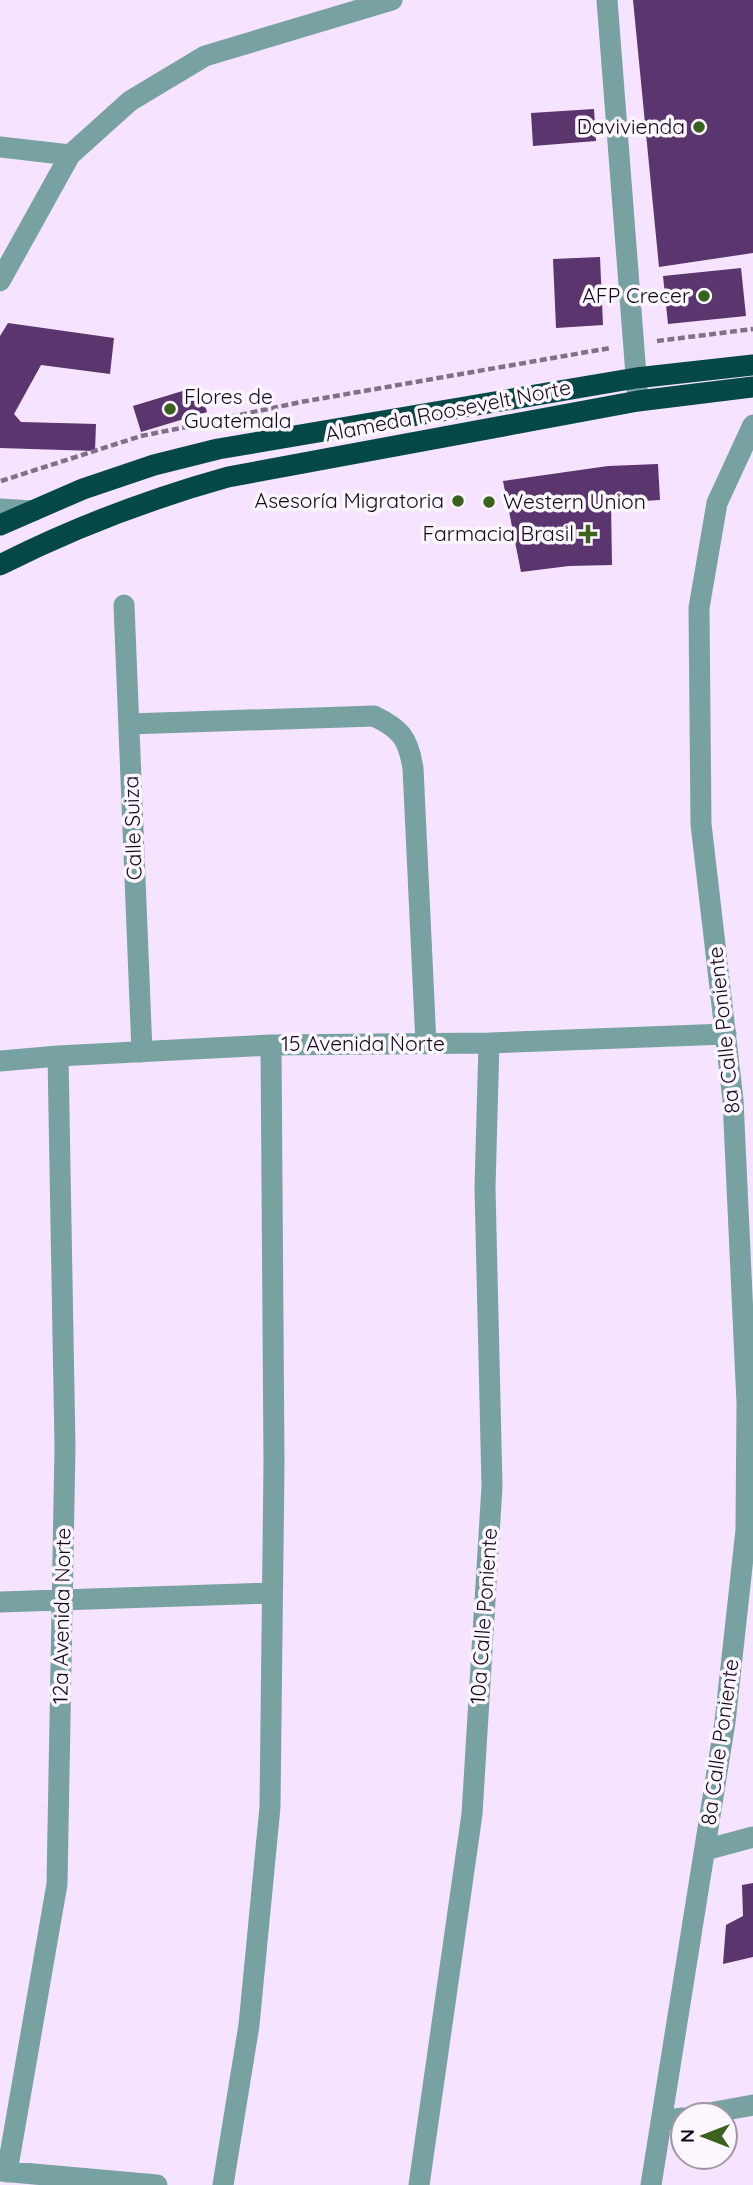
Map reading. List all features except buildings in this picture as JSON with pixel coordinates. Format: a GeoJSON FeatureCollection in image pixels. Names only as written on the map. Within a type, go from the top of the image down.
{"type":"FeatureCollection","features":[{"type":"Feature","properties":{"kind":"highway","name":"Alameda Roosevelt Norte"},"geometry":{"type":"LineString","coordinates":[[0,525],[83,489],[154,465],[218,449],[636,378],[753,365]]}},
{"type":"Feature","properties":{"kind":"highway","name":"Alameda Roosevelt Norte"},"geometry":{"type":"LineString","coordinates":[[0,565],[115,513],[172,492],[228,477],[638,401],[753,387]]}},
{"type":"Feature","properties":{"kind":"street"},"geometry":{"type":"LineString","coordinates":[[0,281],[71,155],[130,101],[205,56],[393,0]]}},
{"type":"Feature","properties":{"kind":"street"},"geometry":{"type":"LineString","coordinates":[[607,0],[638,401]]}},
{"type":"Feature","properties":{"kind":"street"},"geometry":{"type":"LineString","coordinates":[[0,147],[71,155]]}},
{"type":"Feature","properties":{"kind":"street","name":"8a Calle Poniente"},"geometry":{"type":"LineString","coordinates":[[651,2185],[725,1722],[746,1530],[743,1099],[726,1034],[701,824],[699,608],[717,503],[753,425]]}},
{"type":"Feature","properties":{"kind":"street"},"geometry":{"type":"LineString","coordinates":[[0,509],[33,511]]}},
{"type":"Feature","properties":{"kind":"street","name":"Calle Suiza"},"geometry":{"type":"LineString","coordinates":[[124,605],[142,1052]]}},
{"type":"Feature","properties":{"kind":"street"},"geometry":{"type":"LineString","coordinates":[[129,724],[374,716],[394,726],[410,746],[413,768],[426,1044]]}},
{"type":"Feature","properties":{"kind":"street","name":"15 Avenida Norte"},"geometry":{"type":"LineString","coordinates":[[0,1061],[271,1045],[489,1043],[726,1034]]}},
{"type":"Feature","properties":{"kind":"street","name":"10a Calle Poniente"},"geometry":{"type":"LineString","coordinates":[[419,2185],[472,1814],[478,1718],[492,1486],[485,1188],[489,1043]]}},
{"type":"Feature","properties":{"kind":"street"},"geometry":{"type":"LineString","coordinates":[[223,2185],[249,2025],[270,1807],[274,1463],[271,1045]]}},
{"type":"Feature","properties":{"kind":"street","name":"12a Avenida Norte"},"geometry":{"type":"LineString","coordinates":[[4,2172],[57,1884],[65,1447],[58,1056]]}},
{"type":"Feature","properties":{"kind":"street"},"geometry":{"type":"LineString","coordinates":[[0,1602],[272,1593]]}},
{"type":"Feature","properties":{"kind":"street"},"geometry":{"type":"LineString","coordinates":[[705,1850],[753,1837]]}},
{"type":"Feature","properties":{"kind":"street"},"geometry":{"type":"LineString","coordinates":[[662,2121],[669,2120]]}},
{"type":"Feature","properties":{"kind":"street"},"geometry":{"type":"LineString","coordinates":[[4,2172],[157,2185]]}},
{"type":"Feature","properties":{"kind":"path"},"geometry":{"type":"LineString","coordinates":[[632,344],[753,329]]}},
{"type":"Feature","properties":{"kind":"place","name":"Davivienda"},"geometry":{"type":"Point","coordinates":[699,127]}},
{"type":"Feature","properties":{"kind":"place","name":"AFP Crecer"},"geometry":{"type":"Point","coordinates":[704,296]}},
{"type":"Feature","properties":{"kind":"place","name":"Flores de Guatemala"},"geometry":{"type":"Point","coordinates":[170,409]}},
{"type":"Feature","properties":{"kind":"place","name":"Asesoría Migratoria"},"geometry":{"type":"Point","coordinates":[458,501]}},
{"type":"Feature","properties":{"kind":"place","name":"Western Union"},"geometry":{"type":"Point","coordinates":[489,502]}},
{"type":"Feature","properties":{"kind":"place","name":"Farmacia Brasil"},"geometry":{"type":"Point","coordinates":[588,534]}}]}
